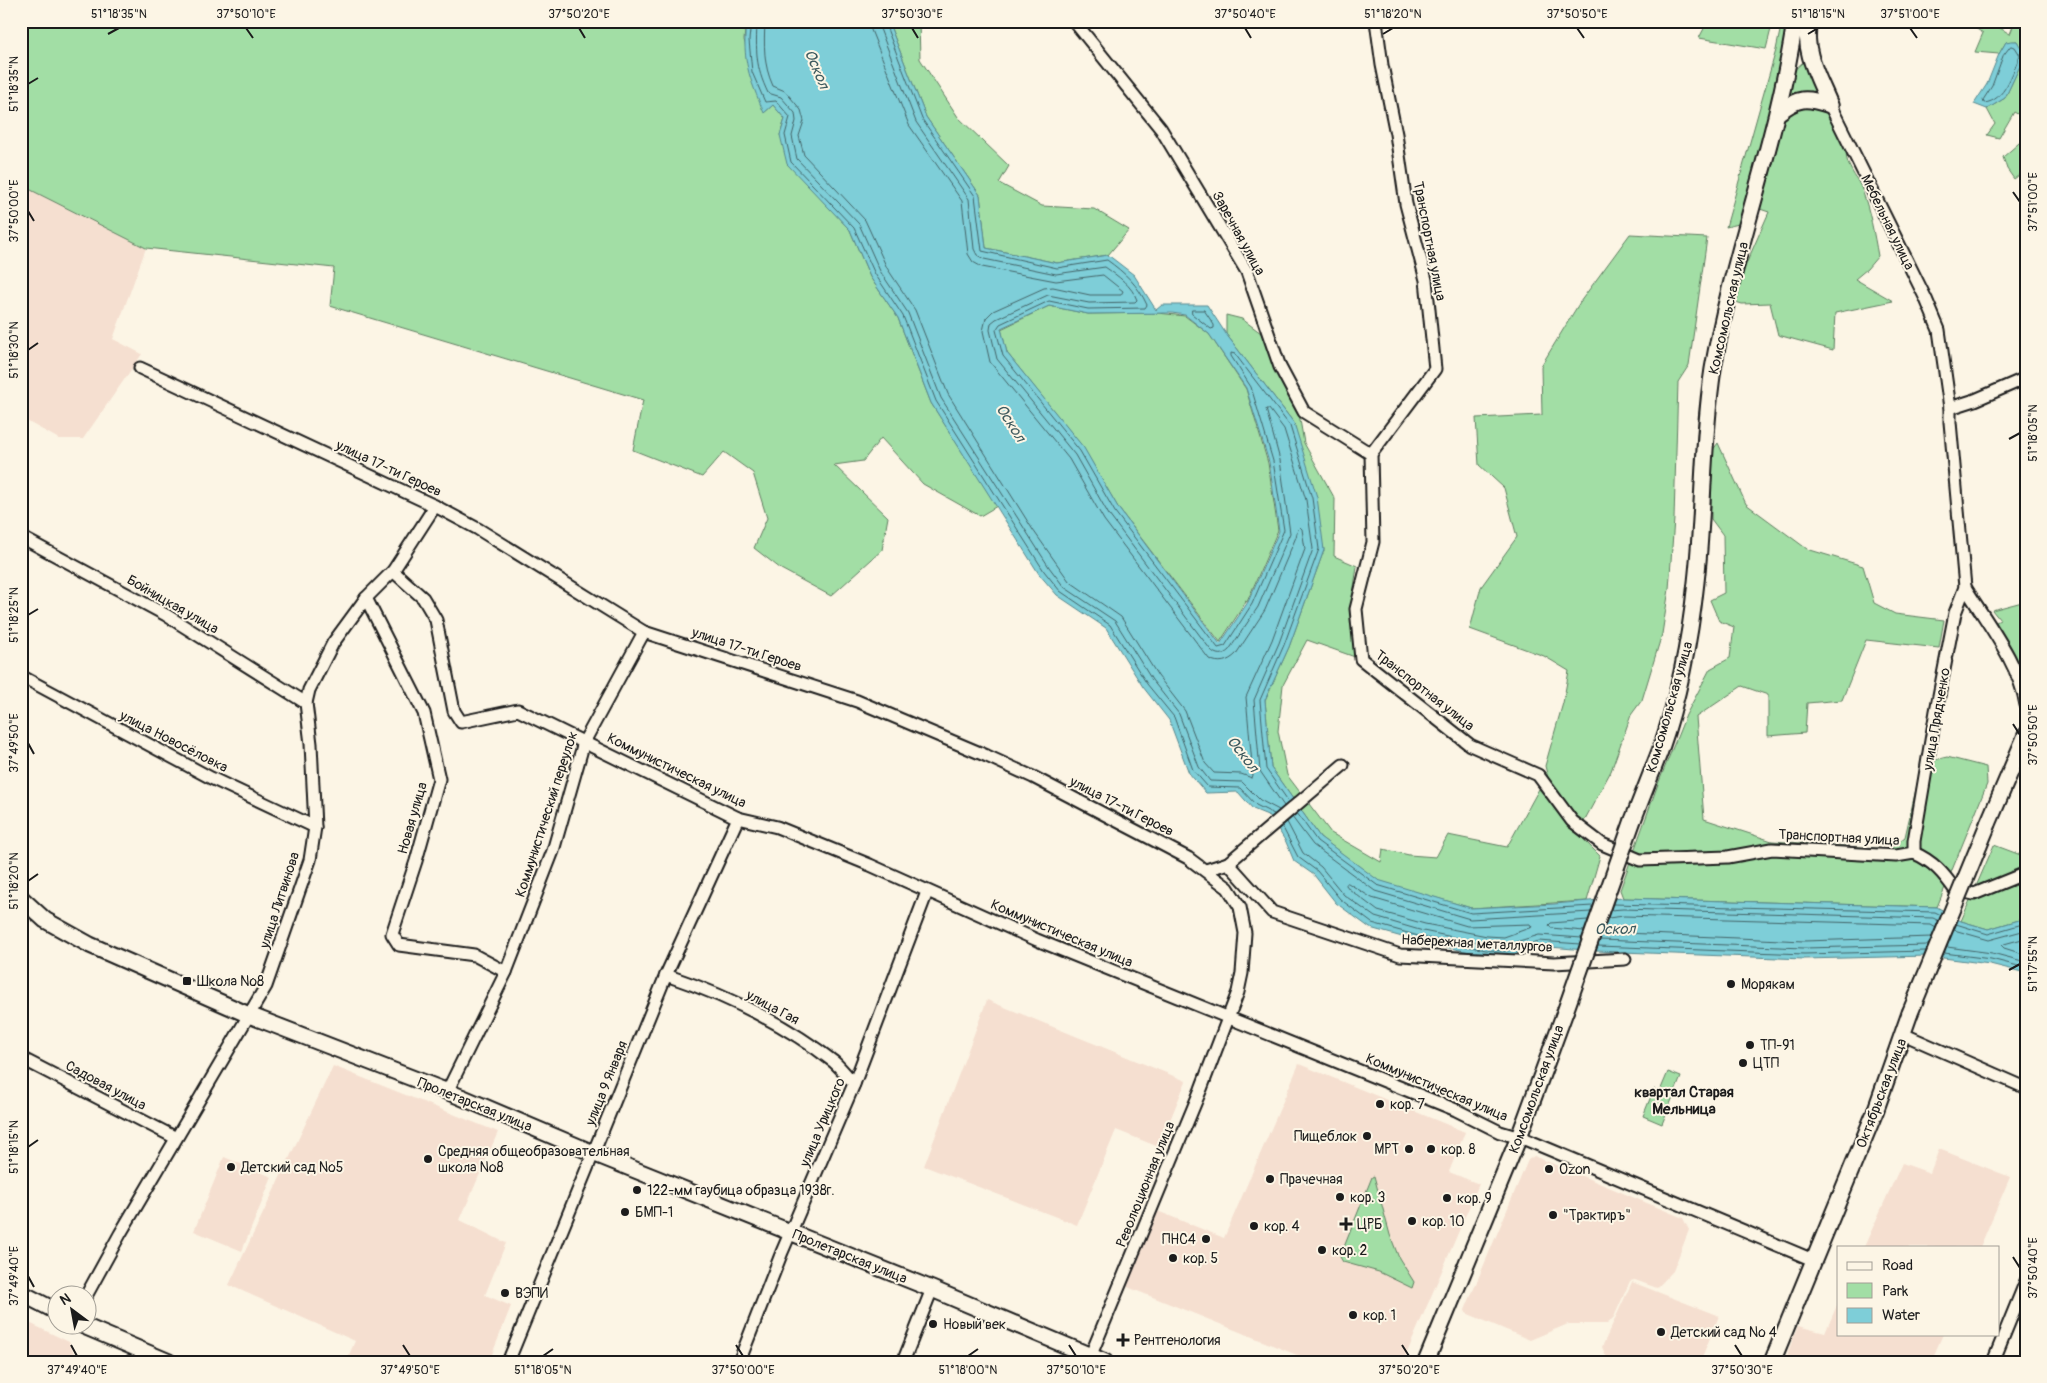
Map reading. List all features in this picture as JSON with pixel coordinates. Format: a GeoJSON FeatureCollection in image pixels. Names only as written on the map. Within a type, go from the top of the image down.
{"type":"FeatureCollection","features":[{"type":"Feature","properties":{"kind":"main road","name":"Мебельная улица"},"geometry":{"type":"LineString","coordinates":[[1804,23],[1812,63],[1830,105]]}},
{"type":"Feature","properties":{"kind":"main road","name":"Комсомольская улица"},"geometry":{"type":"LineString","coordinates":[[1426,1362],[1519,1137],[1660,749],[1678,687],[1689,635],[1697,581],[1707,418],[1713,370],[1732,278],[1778,113],[1789,62],[1804,23]]}},
{"type":"Feature","properties":{"kind":"main road"},"geometry":{"type":"LineString","coordinates":[[1778,113],[1791,102],[1804,100],[1814,100],[1830,105]]}},
{"type":"Feature","properties":{"kind":"main road","name":"Октябрьская улица"},"geometry":{"type":"LineString","coordinates":[[1772,1362],[1875,1112],[1910,1013],[2026,735]]}},
{"type":"Feature","properties":{"kind":"main road","name":"Пролетарская улица"},"geometry":{"type":"LineString","coordinates":[[21,898],[45,920],[90,945],[249,1015],[447,1092],[593,1153],[932,1289],[1095,1360]]}},
{"type":"Feature","properties":{"kind":"main road"},"geometry":{"type":"LineString","coordinates":[[21,1293],[48,1307]]}},
{"type":"Feature","properties":{"kind":"main road"},"geometry":{"type":"LineString","coordinates":[[98,1332],[169,1362]]}},
{"type":"Feature","properties":{"kind":"street","name":"Заречная улица"},"geometry":{"type":"LineString","coordinates":[[1074,21],[1161,129],[1247,272],[1280,367],[1304,412],[1371,454]]}},
{"type":"Feature","properties":{"kind":"street","name":"Транспортная улица"},"geometry":{"type":"LineString","coordinates":[[1376,21],[1406,204],[1426,280],[1435,369],[1371,454],[1373,542],[1356,609],[1361,659],[1470,745],[1538,775],[1572,821],[1596,840],[1640,860],[1728,857],[1772,849],[1896,856],[1914,853]]}},
{"type":"Feature","properties":{"kind":"street","name":"Мебельная улица"},"geometry":{"type":"LineString","coordinates":[[1830,105],[1940,330],[1950,408],[1950,422]]}},
{"type":"Feature","properties":{"kind":"street","name":"улица 17-ти Героев"},"geometry":{"type":"LineString","coordinates":[[140,368],[434,506],[478,529],[644,632],[875,708],[1026,774],[1116,820],[1206,870],[1228,888],[1232,894],[1240,907],[1245,933],[1240,986],[1229,1017]]}},
{"type":"Feature","properties":{"kind":"street"},"geometry":{"type":"LineString","coordinates":[[1950,408],[1975,400],[2026,378]]}},
{"type":"Feature","properties":{"kind":"street","name":"улица Прядченко"},"geometry":{"type":"LineString","coordinates":[[1914,853],[1914,840],[1936,711],[1956,612],[1965,587],[1950,422]]}},
{"type":"Feature","properties":{"kind":"street","name":"улица Литвинова"},"geometry":{"type":"LineString","coordinates":[[92,1286],[266,986],[310,860],[315,827],[311,744],[306,703],[309,690],[333,643],[366,598],[393,571],[434,506]]}},
{"type":"Feature","properties":{"kind":"street","name":"Бойницкая улица"},"geometry":{"type":"LineString","coordinates":[[21,536],[166,615],[306,703]]}},
{"type":"Feature","properties":{"kind":"street","name":"Коммунистическая улица"},"geometry":{"type":"LineString","coordinates":[[393,571],[423,598],[436,620],[454,711],[461,722],[518,710],[738,818],[776,827],[870,865],[1037,940],[1456,1110],[1500,1132],[1519,1137],[1813,1260]]}},
{"type":"Feature","properties":{"kind":"street","name":"улица Прядченко"},"geometry":{"type":"LineString","coordinates":[[1965,587],[2016,671],[2026,705]]}},
{"type":"Feature","properties":{"kind":"street","name":"Новая улица"},"geometry":{"type":"LineString","coordinates":[[366,598],[424,713],[439,779],[416,861],[392,934],[399,944],[474,955],[506,972]]}},
{"type":"Feature","properties":{"kind":"street","name":"Коммунистический переулок"},"geometry":{"type":"LineString","coordinates":[[447,1092],[506,972],[553,851],[584,742],[644,632]]}},
{"type":"Feature","properties":{"kind":"street","name":"улица Прядченко"},"geometry":{"type":"LineString","coordinates":[[2016,671],[2026,679]]}},
{"type":"Feature","properties":{"kind":"street","name":"улица Новосёловка"},"geometry":{"type":"LineString","coordinates":[[21,676],[210,778],[315,827]]}},
{"type":"Feature","properties":{"kind":"street"},"geometry":{"type":"LineString","coordinates":[[1206,870],[1228,863],[1343,765]]}},
{"type":"Feature","properties":{"kind":"street","name":"улица 9 Января"},"geometry":{"type":"LineString","coordinates":[[508,1362],[666,976],[738,818]]}},
{"type":"Feature","properties":{"kind":"street"},"geometry":{"type":"LineString","coordinates":[[1914,853],[1926,858],[1941,870],[1956,890],[1974,894],[2026,873]]}},
{"type":"Feature","properties":{"kind":"street","name":"Набережная металлургов"},"geometry":{"type":"LineString","coordinates":[[1228,863],[1272,912],[1400,955],[1554,963],[1625,959]]}},
{"type":"Feature","properties":{"kind":"street","name":"улица Урицкого"},"geometry":{"type":"LineString","coordinates":[[739,1362],[791,1232],[854,1084],[928,892]]}},
{"type":"Feature","properties":{"kind":"street","name":"улица Гая"},"geometry":{"type":"LineString","coordinates":[[666,976],[694,985],[777,1023],[835,1063],[854,1084]]}},
{"type":"Feature","properties":{"kind":"street","name":"Революционная улица"},"geometry":{"type":"LineString","coordinates":[[1095,1360],[1229,1017]]}},
{"type":"Feature","properties":{"kind":"street"},"geometry":{"type":"LineString","coordinates":[[1904,1034],[2026,1088]]}},
{"type":"Feature","properties":{"kind":"street","name":"Садовая улица"},"geometry":{"type":"LineString","coordinates":[[21,1058],[176,1138]]}},
{"type":"Feature","properties":{"kind":"street"},"geometry":{"type":"LineString","coordinates":[[1993,1362],[2026,1281]]}},
{"type":"Feature","properties":{"kind":"street"},"geometry":{"type":"LineString","coordinates":[[903,1362],[932,1289]]}},
{"type":"Feature","properties":{"kind":"shaded area"},"geometry":{"type":"Polygon","coordinates":[[[21,185],[146,248],[113,339],[142,354],[83,439],[59,439],[21,418],[21,185]]]}},
{"type":"Feature","properties":{"kind":"shaded area"},"geometry":{"type":"Polygon","coordinates":[[[987,1000],[1186,1081],[1159,1147],[1116,1130],[1077,1225],[924,1166],[987,1000]]]}},
{"type":"Feature","properties":{"kind":"shaded area","name":"ЦРБ"},"geometry":{"type":"Polygon","coordinates":[[[1299,1064],[1465,1132],[1449,1172],[1479,1184],[1403,1362],[1301,1362],[1302,1357],[1125,1286],[1155,1210],[1224,1238],[1299,1064]]]}},
{"type":"Feature","properties":{"kind":"shaded area"},"geometry":{"type":"Polygon","coordinates":[[[333,1066],[498,1132],[460,1220],[506,1243],[485,1295],[511,1306],[489,1362],[346,1362],[355,1341],[229,1285],[333,1066]]]}},
{"type":"Feature","properties":{"kind":"shaded area"},"geometry":{"type":"Polygon","coordinates":[[[1939,1149],[2010,1177],[1980,1246],[1864,1246],[1902,1163],[1930,1173],[1939,1149]]]}},
{"type":"Feature","properties":{"kind":"shaded area"},"geometry":{"type":"Polygon","coordinates":[[[1534,1156],[1683,1218],[1689,1230],[1673,1271],[1657,1288],[1635,1280],[1630,1281],[1614,1317],[1607,1324],[1568,1324],[1530,1340],[1466,1313],[1465,1310],[1528,1160],[1534,1156]]]}},
{"type":"Feature","properties":{"kind":"shaded area"},"geometry":{"type":"Polygon","coordinates":[[[224,1157],[272,1177],[242,1251],[194,1231],[224,1157]]]}},
{"type":"Feature","properties":{"kind":"shaded area","name":"Детский сад № 4"},"geometry":{"type":"Polygon","coordinates":[[[1632,1282],[1719,1316],[1700,1362],[1612,1362],[1608,1360],[1602,1347],[1632,1282]]]}},
{"type":"Feature","properties":{"kind":"shaded area"},"geometry":{"type":"Polygon","coordinates":[[[1837,1305],[1837,1336],[1942,1336],[1931,1362],[1784,1362],[1798,1326],[1825,1333],[1837,1305]]]}},
{"type":"Feature","properties":{"kind":"shaded area"},"geometry":{"type":"Polygon","coordinates":[[[21,1319],[48,1332],[48,1336],[56,1336],[69,1342],[74,1353],[69,1362],[21,1362],[21,1319]]]}},
{"type":"Feature","properties":{"kind":"green space"},"geometry":{"type":"Polygon","coordinates":[[[21,21],[746,21],[744,40],[765,112],[773,105],[785,119],[780,135],[822,200],[850,230],[870,277],[898,318],[931,403],[997,506],[980,516],[923,484],[881,438],[863,461],[834,465],[888,517],[882,550],[831,596],[781,569],[754,548],[767,518],[753,473],[724,452],[702,477],[633,450],[643,400],[330,306],[334,268],[146,248],[21,185],[21,21]]]}},
{"type":"Feature","properties":{"kind":"green space"},"geometry":{"type":"Polygon","coordinates":[[[888,21],[919,21],[920,59],[958,117],[1009,166],[999,183],[1042,206],[1094,209],[1129,230],[1108,255],[1057,263],[986,248],[980,195],[926,117],[888,21]]]}},
{"type":"Feature","properties":{"kind":"green space"},"geometry":{"type":"Polygon","coordinates":[[[1708,21],[1773,21],[1766,49],[1699,38],[1708,21]]]}},
{"type":"Feature","properties":{"kind":"green space"},"geometry":{"type":"Polygon","coordinates":[[[1784,21],[1786,21],[1787,38],[1743,223],[1726,227],[1780,31],[1784,21]]]}},
{"type":"Feature","properties":{"kind":"green space"},"geometry":{"type":"Polygon","coordinates":[[[1964,21],[1988,21],[2010,34],[2015,21],[2026,21],[2026,119],[2014,112],[1999,138],[1987,135],[1995,124],[1987,109],[2005,98],[2025,55],[2017,41],[2006,42],[1999,54],[1975,52],[1983,33],[1964,21]]]}},
{"type":"Feature","properties":{"kind":"green space"},"geometry":{"type":"Polygon","coordinates":[[[1802,63],[1807,66],[1819,98],[1787,100],[1793,71],[1802,63]]]}},
{"type":"Feature","properties":{"kind":"green space"},"geometry":{"type":"Polygon","coordinates":[[[1792,107],[1823,108],[1829,115],[1847,150],[1847,160],[1865,198],[1878,256],[1855,279],[1893,301],[1835,313],[1833,350],[1778,335],[1770,303],[1742,304],[1733,301],[1747,262],[1769,212],[1757,208],[1781,118],[1792,107]]]}},
{"type":"Feature","properties":{"kind":"green space"},"geometry":{"type":"Polygon","coordinates":[[[2026,137],[2026,170],[2014,179],[2007,169],[2003,157],[2026,137]]]}},
{"type":"Feature","properties":{"kind":"green space"},"geometry":{"type":"Polygon","coordinates":[[[1630,234],[1707,238],[1689,365],[1678,382],[1674,519],[1669,589],[1662,634],[1642,700],[1631,715],[1611,771],[1583,823],[1549,782],[1545,766],[1563,703],[1569,671],[1544,656],[1470,629],[1481,587],[1517,537],[1504,488],[1479,465],[1476,418],[1542,415],[1541,366],[1580,302],[1630,234]]]}},
{"type":"Feature","properties":{"kind":"green space"},"geometry":{"type":"Polygon","coordinates":[[[1049,306],[1088,314],[1158,313],[1185,316],[1209,334],[1246,389],[1268,463],[1278,530],[1247,602],[1245,601],[1220,642],[1119,509],[1084,449],[1007,353],[1001,329],[1049,306]]]}},
{"type":"Feature","properties":{"kind":"green space"},"geometry":{"type":"Polygon","coordinates":[[[1226,315],[1242,319],[1261,333],[1276,369],[1299,414],[1304,443],[1335,499],[1334,556],[1357,566],[1351,608],[1355,657],[1307,640],[1283,685],[1278,731],[1287,775],[1331,833],[1381,862],[1383,849],[1409,855],[1436,857],[1448,835],[1507,847],[1539,789],[1575,831],[1600,856],[1587,901],[1471,908],[1378,881],[1320,837],[1271,768],[1265,700],[1289,647],[1324,550],[1294,423],[1226,334],[1226,315]]]}},
{"type":"Feature","properties":{"kind":"green space"},"geometry":{"type":"Polygon","coordinates":[[[1718,443],[1746,504],[1807,549],[1863,566],[1874,603],[1895,614],[1944,620],[1939,648],[1866,640],[1842,700],[1807,703],[1805,733],[1768,736],[1768,695],[1742,686],[1696,717],[1704,819],[1772,841],[1889,849],[1905,837],[1922,763],[1947,757],[1986,767],[1987,784],[1937,907],[1623,898],[1620,890],[1658,784],[1686,715],[1710,669],[1730,658],[1734,627],[1719,621],[1710,600],[1724,593],[1723,535],[1711,519],[1712,451],[1718,443]]]}},
{"type":"Feature","properties":{"kind":"green space"},"geometry":{"type":"Polygon","coordinates":[[[2026,601],[2026,670],[2015,657],[1996,622],[2000,620],[1992,610],[2026,601]]]}},
{"type":"Feature","properties":{"kind":"green space"},"geometry":{"type":"Polygon","coordinates":[[[1994,845],[2026,857],[2026,918],[1988,929],[1961,921],[1994,845]]]}},
{"type":"Feature","properties":{"kind":"green space"},"geometry":{"type":"Polygon","coordinates":[[[1668,1072],[1681,1077],[1662,1124],[1643,1116],[1654,1089],[1660,1091],[1668,1072]]]}},
{"type":"Feature","properties":{"kind":"green space"},"geometry":{"type":"Polygon","coordinates":[[[1374,1176],[1390,1235],[1399,1258],[1414,1282],[1412,1288],[1379,1272],[1343,1262],[1340,1257],[1374,1176]]]}},
{"type":"Feature","properties":{"kind":"water","name":"Оскол"},"geometry":{"type":"Polygon","coordinates":[[[746,21],[888,21],[926,117],[980,195],[986,248],[1057,263],[1108,255],[1134,275],[1156,310],[1162,305],[1207,305],[1226,334],[1294,423],[1317,497],[1324,550],[1289,647],[1265,700],[1271,768],[1320,837],[1378,880],[1471,908],[1623,898],[1937,907],[1961,921],[1988,929],[2026,918],[2026,973],[1990,964],[1928,956],[1804,959],[1596,951],[1539,946],[1507,956],[1485,955],[1420,942],[1370,928],[1336,903],[1314,875],[1294,861],[1286,842],[1270,816],[1253,809],[1238,792],[1206,793],[1189,773],[1169,720],[1143,687],[1106,628],[1057,595],[1039,574],[931,403],[898,318],[870,277],[850,230],[787,164],[780,135],[785,119],[773,105],[764,113],[748,68],[745,35],[746,21]],[[1049,306],[1001,328],[1007,353],[1084,448],[1119,509],[1220,644],[1248,602],[1279,531],[1269,462],[1246,388],[1209,334],[1185,315],[1172,313],[1088,314],[1049,306]]]}},
{"type":"Feature","properties":{"kind":"water"},"geometry":{"type":"Polygon","coordinates":[[[2017,41],[2025,55],[2005,98],[1987,109],[1974,104],[1987,84],[2006,42],[2017,41]]]}},
{"type":"Feature","properties":{"kind":"place","name":"Школа №8"},"geometry":{"type":"Point","coordinates":[187,981]}},
{"type":"Feature","properties":{"kind":"place","name":"Морякам"},"geometry":{"type":"Point","coordinates":[1731,984]}},
{"type":"Feature","properties":{"kind":"place","name":"ТП-91"},"geometry":{"type":"Point","coordinates":[1750,1045]}},
{"type":"Feature","properties":{"kind":"place","name":"ЦТП"},"geometry":{"type":"Point","coordinates":[1743,1063]}},
{"type":"Feature","properties":{"kind":"place","name":"кор. 7"},"geometry":{"type":"Point","coordinates":[1380,1104]}},
{"type":"Feature","properties":{"kind":"place","name":"Пищеблок"},"geometry":{"type":"Point","coordinates":[1367,1136]}},
{"type":"Feature","properties":{"kind":"place","name":"МРТ"},"geometry":{"type":"Point","coordinates":[1409,1149]}},
{"type":"Feature","properties":{"kind":"place","name":"кор. 8"},"geometry":{"type":"Point","coordinates":[1431,1149]}},
{"type":"Feature","properties":{"kind":"place","name":"Средняя общеобразовательная школа №8"},"geometry":{"type":"Point","coordinates":[428,1159]}},
{"type":"Feature","properties":{"kind":"place","name":"Детский сад №5"},"geometry":{"type":"Point","coordinates":[231,1167]}},
{"type":"Feature","properties":{"kind":"place","name":"Ozon"},"geometry":{"type":"Point","coordinates":[1549,1169]}},
{"type":"Feature","properties":{"kind":"place","name":"Прачечная"},"geometry":{"type":"Point","coordinates":[1270,1179]}},
{"type":"Feature","properties":{"kind":"place","name":"122-мм гаубица образца 1938г."},"geometry":{"type":"Point","coordinates":[637,1190]}},
{"type":"Feature","properties":{"kind":"place","name":"кор. 3"},"geometry":{"type":"Point","coordinates":[1340,1197]}},
{"type":"Feature","properties":{"kind":"place","name":"кор. 9"},"geometry":{"type":"Point","coordinates":[1447,1198]}},
{"type":"Feature","properties":{"kind":"place","name":"БМП-1"},"geometry":{"type":"Point","coordinates":[625,1212]}},
{"type":"Feature","properties":{"kind":"place","name":"\"Трактиръ\""},"geometry":{"type":"Point","coordinates":[1553,1215]}},
{"type":"Feature","properties":{"kind":"place","name":"кор. 10"},"geometry":{"type":"Point","coordinates":[1412,1221]}},
{"type":"Feature","properties":{"kind":"place","name":"ЦРБ"},"geometry":{"type":"Point","coordinates":[1346,1224]}},
{"type":"Feature","properties":{"kind":"place","name":"кор. 4"},"geometry":{"type":"Point","coordinates":[1254,1226]}},
{"type":"Feature","properties":{"kind":"place","name":"ПНС4"},"geometry":{"type":"Point","coordinates":[1206,1239]}},
{"type":"Feature","properties":{"kind":"place","name":"кор. 2"},"geometry":{"type":"Point","coordinates":[1322,1250]}},
{"type":"Feature","properties":{"kind":"place","name":"кор. 5"},"geometry":{"type":"Point","coordinates":[1173,1258]}},
{"type":"Feature","properties":{"kind":"place","name":"ВЭПИ"},"geometry":{"type":"Point","coordinates":[505,1293]}},
{"type":"Feature","properties":{"kind":"place","name":"кор. 1"},"geometry":{"type":"Point","coordinates":[1353,1315]}},
{"type":"Feature","properties":{"kind":"place","name":"Новый век"},"geometry":{"type":"Point","coordinates":[933,1324]}},
{"type":"Feature","properties":{"kind":"place","name":"Детский сад № 4"},"geometry":{"type":"Point","coordinates":[1661,1332]}},
{"type":"Feature","properties":{"kind":"place","name":"Рентгенология"},"geometry":{"type":"Point","coordinates":[1123,1340]}},
{"type":"Feature","properties":{"kind":"district","name":"квартал Старая Мельница"},"geometry":{"type":"Point","coordinates":[1684,1100]}}]}
